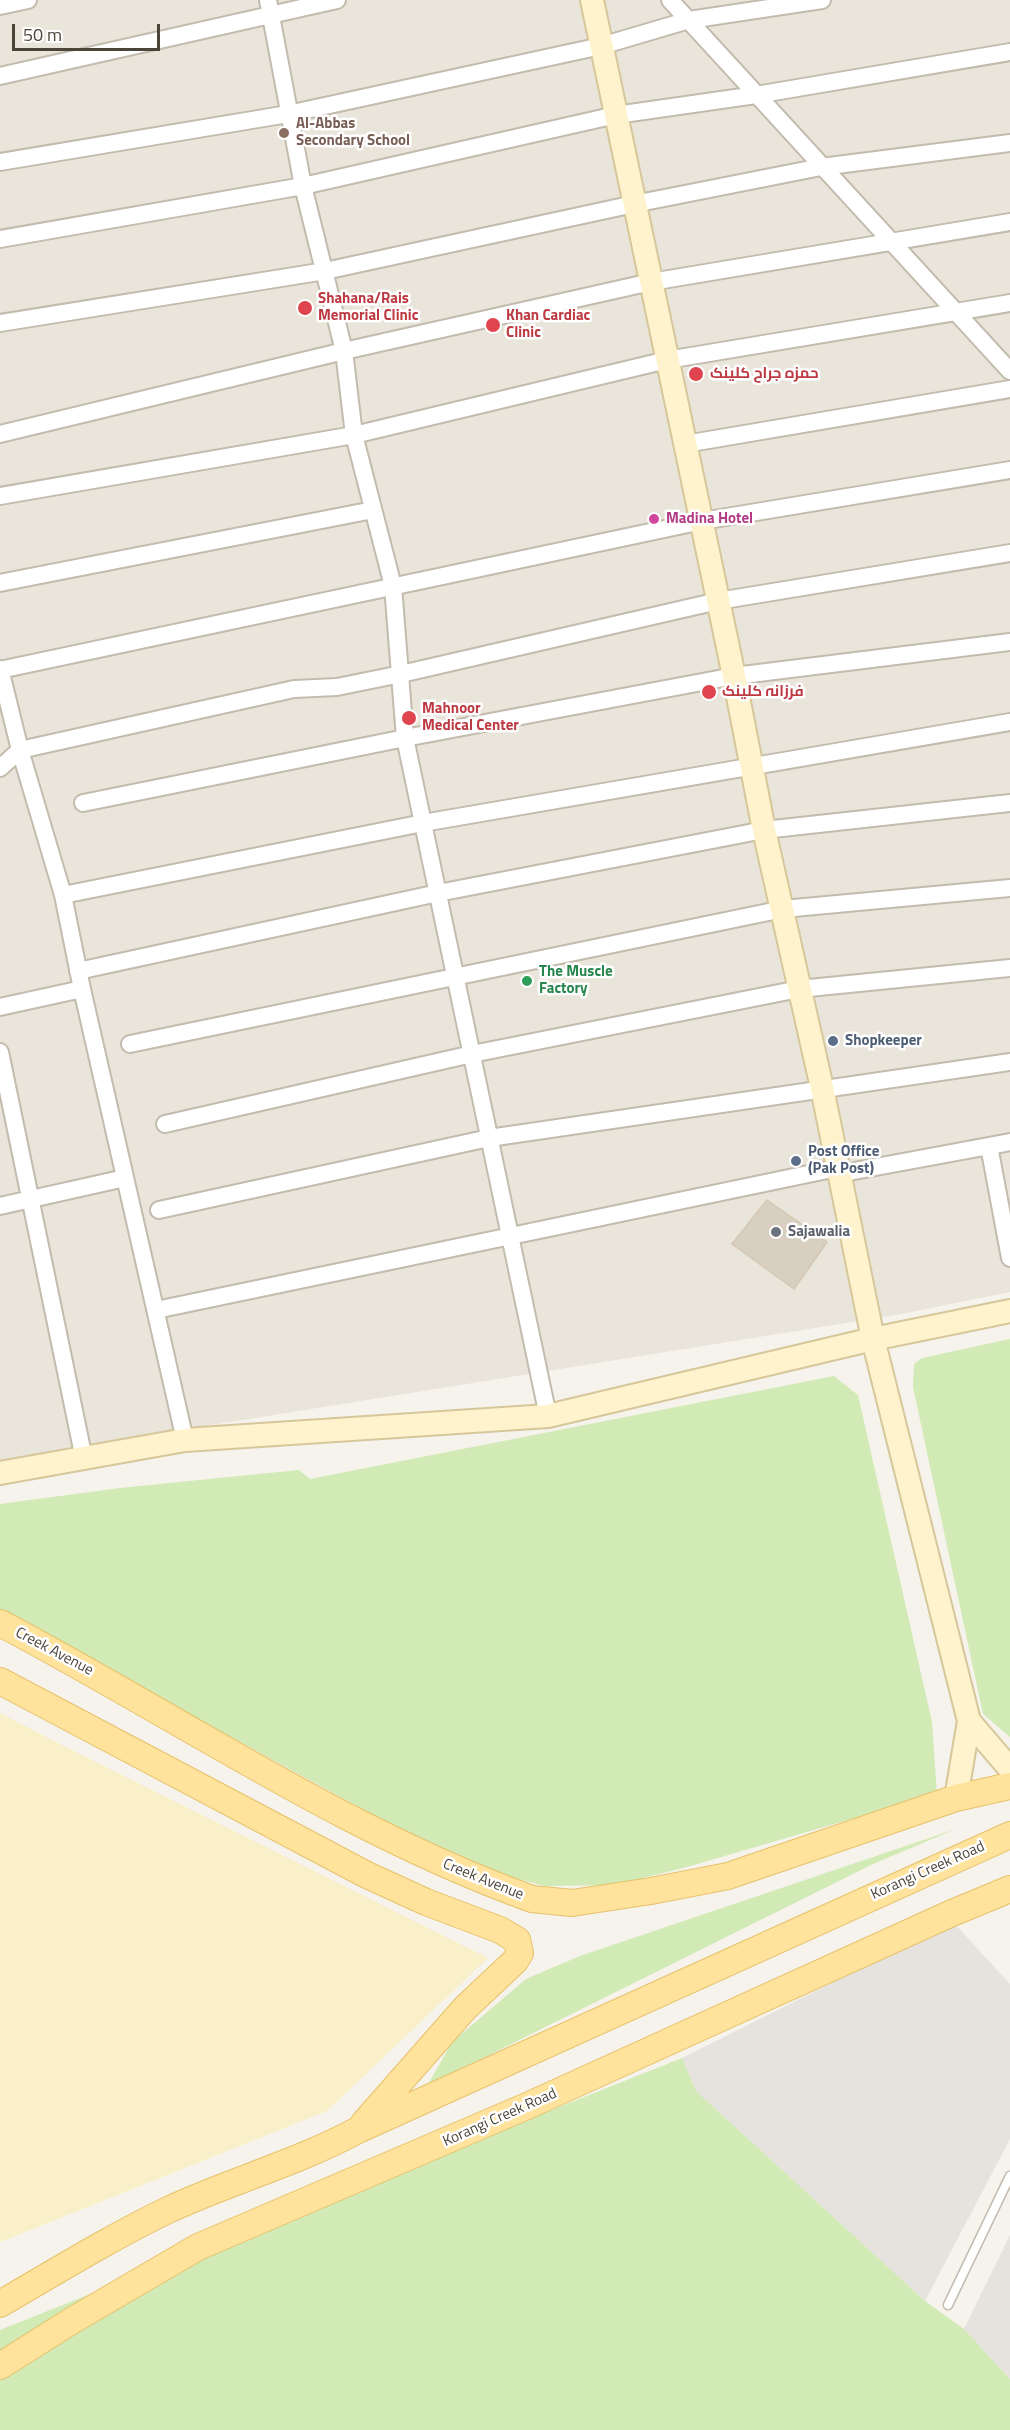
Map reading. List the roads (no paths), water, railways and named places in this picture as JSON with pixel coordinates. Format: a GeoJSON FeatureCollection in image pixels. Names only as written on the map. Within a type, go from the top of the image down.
{"type":"FeatureCollection","features":[{"type":"Feature","properties":{"kind":"main road","name":"Creek Avenue"},"geometry":{"type":"LineString","coordinates":[[0,1623],[76,1662],[257,1769],[357,1821],[452,1869],[545,1902],[572,1903],[615,1897],[728,1876],[956,1798],[1010,1786]]}},
{"type":"Feature","properties":{"kind":"main road"},"geometry":{"type":"LineString","coordinates":[[0,1681],[377,1880],[426,1902],[500,1930],[517,1940],[520,1953],[515,1961],[465,2008],[358,2130]]}},
{"type":"Feature","properties":{"kind":"main road","name":"Korangi Creek Road"},"geometry":{"type":"LineString","coordinates":[[0,2304],[67,2264],[168,2210],[329,2146],[358,2130],[1010,1834]]}},
{"type":"Feature","properties":{"kind":"main road","name":"Korangi Creek Road"},"geometry":{"type":"LineString","coordinates":[[0,2366],[73,2320],[198,2247],[538,2102],[952,1913],[1010,1889]]}},
{"type":"Feature","properties":{"kind":"street"},"geometry":{"type":"LineString","coordinates":[[0,6],[28,0]]}},
{"type":"Feature","properties":{"kind":"street"},"geometry":{"type":"LineString","coordinates":[[0,76],[269,7],[337,0]]}},
{"type":"Feature","properties":{"kind":"street"},"geometry":{"type":"LineString","coordinates":[[592,0],[702,521],[764,830],[822,1088],[873,1339],[969,1721],[956,1798]]}},
{"type":"Feature","properties":{"kind":"street"},"geometry":{"type":"LineString","coordinates":[[670,0],[1010,371]]}},
{"type":"Feature","properties":{"kind":"street"},"geometry":{"type":"LineString","coordinates":[[0,162],[288,114],[601,46],[689,20],[822,0]]}},
{"type":"Feature","properties":{"kind":"street"},"geometry":{"type":"LineString","coordinates":[[269,7],[303,186],[344,351],[354,435],[393,586],[405,738],[548,1416]]}},
{"type":"Feature","properties":{"kind":"street"},"geometry":{"type":"LineString","coordinates":[[0,239],[303,186],[616,115],[756,95],[1010,52]]}},
{"type":"Feature","properties":{"kind":"street"},"geometry":{"type":"LineString","coordinates":[[0,323],[325,271],[634,204],[821,167],[1010,143]]}},
{"type":"Feature","properties":{"kind":"street"},"geometry":{"type":"LineString","coordinates":[[0,434],[344,351],[651,282],[1010,222]]}},
{"type":"Feature","properties":{"kind":"street"},"geometry":{"type":"LineString","coordinates":[[0,496],[354,435],[668,360],[1010,303]]}},
{"type":"Feature","properties":{"kind":"street"},"geometry":{"type":"LineString","coordinates":[[685,444],[1010,389]]}},
{"type":"Feature","properties":{"kind":"street"},"geometry":{"type":"LineString","coordinates":[[185,1440],[81,989],[63,895],[20,750],[0,670],[702,521],[1010,470]]}},
{"type":"Feature","properties":{"kind":"street"},"geometry":{"type":"LineString","coordinates":[[0,583],[373,510]]}},
{"type":"Feature","properties":{"kind":"street"},"geometry":{"type":"LineString","coordinates":[[0,768],[20,750],[294,689],[337,687],[401,674],[718,601],[1010,552]]}},
{"type":"Feature","properties":{"kind":"street"},"geometry":{"type":"LineString","coordinates":[[83,803],[405,738],[734,676],[1010,642]]}},
{"type":"Feature","properties":{"kind":"street"},"geometry":{"type":"LineString","coordinates":[[63,895],[423,823],[1010,722]]}},
{"type":"Feature","properties":{"kind":"street"},"geometry":{"type":"LineString","coordinates":[[78,971],[438,893],[764,830],[1010,803]]}},
{"type":"Feature","properties":{"kind":"street"},"geometry":{"type":"LineString","coordinates":[[130,1044],[783,909],[1010,888]]}},
{"type":"Feature","properties":{"kind":"street"},"geometry":{"type":"LineString","coordinates":[[165,1124],[472,1054],[799,988],[1010,968]]}},
{"type":"Feature","properties":{"kind":"street"},"geometry":{"type":"LineString","coordinates":[[0,1007],[81,989]]}},
{"type":"Feature","properties":{"kind":"street"},"geometry":{"type":"LineString","coordinates":[[0,1052],[84,1459]]}},
{"type":"Feature","properties":{"kind":"street"},"geometry":{"type":"LineString","coordinates":[[159,1210],[489,1138],[1010,1062]]}},
{"type":"Feature","properties":{"kind":"street"},"geometry":{"type":"LineString","coordinates":[[156,1310],[510,1235],[838,1171],[1010,1142]]}},
{"type":"Feature","properties":{"kind":"street"},"geometry":{"type":"LineString","coordinates":[[988,1146],[1010,1258]]}},
{"type":"Feature","properties":{"kind":"street"},"geometry":{"type":"LineString","coordinates":[[0,1206],[125,1178]]}},
{"type":"Feature","properties":{"kind":"street"},"geometry":{"type":"LineString","coordinates":[[0,1473],[185,1440],[548,1416],[873,1339],[1010,1311]]}},
{"type":"Feature","properties":{"kind":"street"},"geometry":{"type":"LineString","coordinates":[[969,1721],[1010,1769]]}},
{"type":"Feature","properties":{"kind":"lane"},"geometry":{"type":"LineString","coordinates":[[948,2305],[1010,2176]]}},
{"type":"Feature","properties":{"kind":"place","name":"Al-Abbas Secondary School"},"geometry":{"type":"Point","coordinates":[284,133]}},
{"type":"Feature","properties":{"kind":"place","name":"Shahana/Rais Memorial Clinic"},"geometry":{"type":"Point","coordinates":[305,308]}},
{"type":"Feature","properties":{"kind":"place","name":"Khan Cardiac Clinic"},"geometry":{"type":"Point","coordinates":[493,325]}},
{"type":"Feature","properties":{"kind":"place","name":"حمزہ جراح کلینک"},"geometry":{"type":"Point","coordinates":[696,374]}},
{"type":"Feature","properties":{"kind":"place","name":"Madina Hotel"},"geometry":{"type":"Point","coordinates":[654,519]}},
{"type":"Feature","properties":{"kind":"place","name":"فرزانہ کلینک"},"geometry":{"type":"Point","coordinates":[709,692]}},
{"type":"Feature","properties":{"kind":"place","name":"Mahnoor Medical Center"},"geometry":{"type":"Point","coordinates":[409,718]}},
{"type":"Feature","properties":{"kind":"place","name":"The Muscle Factory"},"geometry":{"type":"Point","coordinates":[527,981]}},
{"type":"Feature","properties":{"kind":"place","name":"Shopkeeper"},"geometry":{"type":"Point","coordinates":[833,1041]}},
{"type":"Feature","properties":{"kind":"place","name":"Post Office (Pak Post)"},"geometry":{"type":"Point","coordinates":[796,1161]}},
{"type":"Feature","properties":{"kind":"place","name":"Sajawalia"},"geometry":{"type":"Point","coordinates":[776,1232]}}]}
